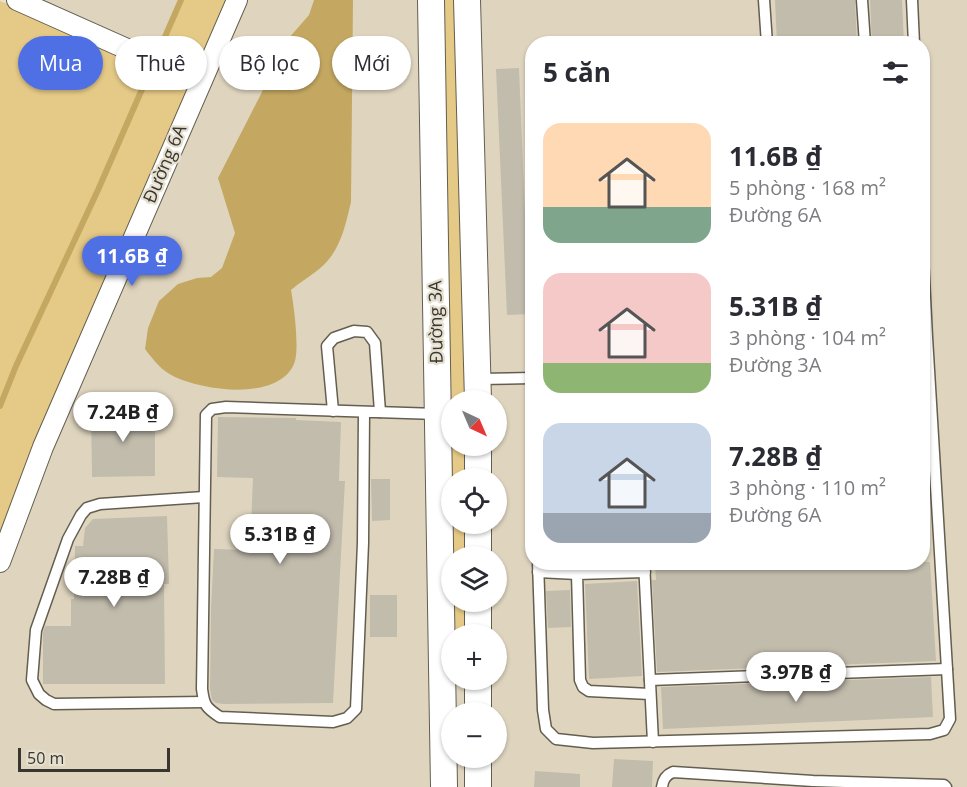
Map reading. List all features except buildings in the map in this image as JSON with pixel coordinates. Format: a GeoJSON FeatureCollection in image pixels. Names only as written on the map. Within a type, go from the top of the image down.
{"type":"FeatureCollection","features":[{"type":"Feature","properties":{"kind":"street"},"geometry":{"type":"LineString","coordinates":[[17,0],[115,43]]}},
{"type":"Feature","properties":{"kind":"street","name":"Đường 6A"},"geometry":{"type":"LineString","coordinates":[[207,68],[237,0]]}},
{"type":"Feature","properties":{"kind":"street","name":"Đường 3A"},"geometry":{"type":"LineString","coordinates":[[431,0],[444,787]]}},
{"type":"Feature","properties":{"kind":"street"},"geometry":{"type":"LineString","coordinates":[[467,0],[478,390]]}},
{"type":"Feature","properties":{"kind":"street","name":"Đường 6A"},"geometry":{"type":"LineString","coordinates":[[0,562],[43,447],[198,90]]}},
{"type":"Feature","properties":{"kind":"street"},"geometry":{"type":"LineString","coordinates":[[477,787],[478,768]]}},
{"type":"Feature","properties":{"kind":"lane"},"geometry":{"type":"LineString","coordinates":[[764,0],[766,36]]}},
{"type":"Feature","properties":{"kind":"lane"},"geometry":{"type":"LineString","coordinates":[[862,0],[864,36]]}},
{"type":"Feature","properties":{"kind":"lane"},"geometry":{"type":"LineString","coordinates":[[912,0],[914,36]]}},
{"type":"Feature","properties":{"kind":"lane"},"geometry":{"type":"LineString","coordinates":[[333,411],[327,346],[334,338],[354,331],[367,332],[375,343],[380,412]]}},
{"type":"Feature","properties":{"kind":"lane"},"geometry":{"type":"LineString","coordinates":[[478,390],[525,380]]}},
{"type":"Feature","properties":{"kind":"lane"},"geometry":{"type":"LineString","coordinates":[[364,412],[363,543],[356,709],[347,718],[333,722],[220,717],[208,709],[204,702],[202,689],[206,415],[212,409],[226,407],[437,414]]}},
{"type":"Feature","properties":{"kind":"lane"},"geometry":{"type":"LineString","coordinates":[[538,570],[543,710],[546,729],[556,739],[593,743],[652,742],[930,734],[944,730],[950,719],[930,412]]}},
{"type":"Feature","properties":{"kind":"lane"},"geometry":{"type":"LineString","coordinates":[[204,497],[100,504],[87,508],[68,538],[36,630],[32,680],[39,694],[54,704],[204,702]]}},
{"type":"Feature","properties":{"kind":"lane"},"geometry":{"type":"LineString","coordinates":[[555,570],[577,574],[616,570]]}},
{"type":"Feature","properties":{"kind":"lane"},"geometry":{"type":"LineString","coordinates":[[645,570],[652,742]]}},
{"type":"Feature","properties":{"kind":"lane"},"geometry":{"type":"LineString","coordinates":[[577,574],[580,680],[583,687],[589,691],[650,694]]}},
{"type":"Feature","properties":{"kind":"lane"},"geometry":{"type":"LineString","coordinates":[[650,680],[947,669]]}},
{"type":"Feature","properties":{"kind":"lane"},"geometry":{"type":"LineString","coordinates":[[662,787],[666,776],[673,772],[813,784],[946,787]]}},
{"type":"Feature","properties":{"kind":"shaded area"},"geometry":{"type":"Polygon","coordinates":[[[35,0],[967,0],[967,787],[0,787],[0,406],[27,90],[103,90],[103,36],[32,36],[35,0]]]}},
{"type":"Feature","properties":{"kind":"shaded area"},"geometry":{"type":"Polygon","coordinates":[[[181,0],[229,0],[207,52],[207,36],[165,36],[181,0]]]}},
{"type":"Feature","properties":{"kind":"shaded area"},"geometry":{"type":"Polygon","coordinates":[[[314,0],[353,0],[353,36],[332,36],[332,90],[352,90],[351,202],[344,230],[332,256],[318,270],[291,290],[295,317],[296,357],[286,376],[273,384],[240,390],[188,382],[166,372],[145,349],[148,328],[159,301],[178,284],[197,278],[211,277],[222,268],[235,233],[218,178],[263,90],[320,90],[320,36],[291,36],[309,15],[314,0]]]}},
{"type":"Feature","properties":{"kind":"shaded area"},"geometry":{"type":"Polygon","coordinates":[[[443,0],[456,0],[466,390],[449,390],[443,0]]]}},
{"type":"Feature","properties":{"kind":"shaded area"},"geometry":{"type":"Polygon","coordinates":[[[0,1],[81,36],[18,36],[18,90],[103,90],[103,46],[115,51],[115,90],[191,90],[0,542],[0,1]]]}},
{"type":"Feature","properties":{"kind":"shaded area"},"geometry":{"type":"Polygon","coordinates":[[[450,456],[466,456],[466,468],[451,468],[450,456]]]}},
{"type":"Feature","properties":{"kind":"shaded area"},"geometry":{"type":"Polygon","coordinates":[[[452,534],[466,534],[466,546],[452,546],[452,534]]]}},
{"type":"Feature","properties":{"kind":"shaded area"},"geometry":{"type":"Polygon","coordinates":[[[452,612],[466,612],[466,624],[453,624],[452,612]]]}},
{"type":"Feature","properties":{"kind":"waterway"},"geometry":{"type":"LineString","coordinates":[[0,406],[181,0]]}}]}
